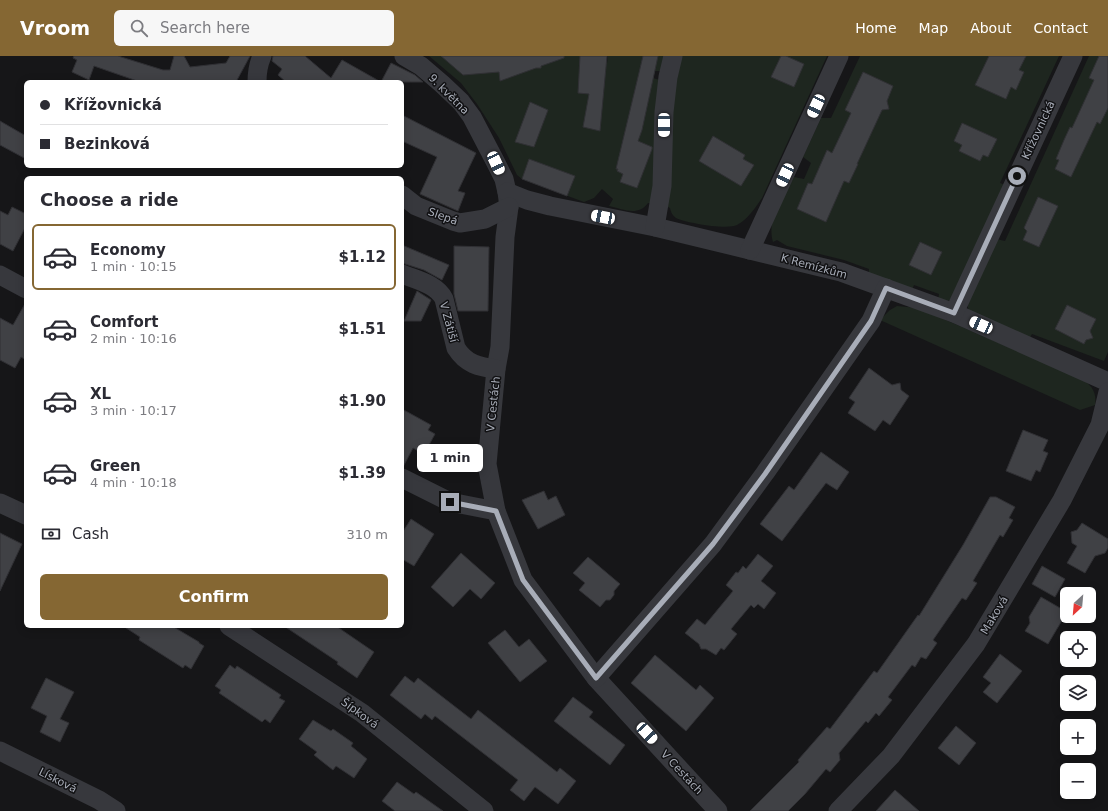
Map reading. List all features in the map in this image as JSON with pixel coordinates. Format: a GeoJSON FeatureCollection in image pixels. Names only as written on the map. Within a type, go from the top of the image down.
{"type":"FeatureCollection","features":[{"type":"Feature","properties":{"kind":"street"},"geometry":{"type":"LineString","coordinates":[[257,80],[258,65],[262,56]]}},
{"type":"Feature","properties":{"kind":"street","name":"9. května"},"geometry":{"type":"LineString","coordinates":[[404,56],[421,66],[442,84],[461,102],[472,117],[498,168],[508,200]]}},
{"type":"Feature","properties":{"kind":"street"},"geometry":{"type":"LineString","coordinates":[[655,226],[662,186],[664,112],[668,77],[673,56]]}},
{"type":"Feature","properties":{"kind":"street"},"geometry":{"type":"LineString","coordinates":[[750,250],[839,56]]}},
{"type":"Feature","properties":{"kind":"street","name":"Křížovnická"},"geometry":{"type":"LineString","coordinates":[[954,313],[1073,56]]}},
{"type":"Feature","properties":{"kind":"street","name":"Slepá"},"geometry":{"type":"LineString","coordinates":[[404,197],[416,206],[460,223],[485,219],[508,200]]}},
{"type":"Feature","properties":{"kind":"street","name":"K Remízkům"},"geometry":{"type":"LineString","coordinates":[[508,200],[527,200],[550,206],[655,226],[841,272],[954,313],[1108,382]]}},
{"type":"Feature","properties":{"kind":"street","name":"V Cestách"},"geometry":{"type":"LineString","coordinates":[[508,200],[500,347],[496,369],[487,464],[496,511],[523,580],[596,678],[718,811]]}},
{"type":"Feature","properties":{"kind":"street","name":"V Zátiší"},"geometry":{"type":"LineString","coordinates":[[404,275],[435,288],[441,293],[444,299],[456,348],[460,355],[475,365],[496,369]]}},
{"type":"Feature","properties":{"kind":"street"},"geometry":{"type":"LineString","coordinates":[[0,276],[24,287]]}},
{"type":"Feature","properties":{"kind":"street"},"geometry":{"type":"LineString","coordinates":[[596,678],[713,544],[765,474],[871,321],[886,288]]}},
{"type":"Feature","properties":{"kind":"street","name":"Maková"},"geometry":{"type":"LineString","coordinates":[[838,811],[891,756],[976,644],[1062,500],[1100,425],[1108,392]]}},
{"type":"Feature","properties":{"kind":"street"},"geometry":{"type":"LineString","coordinates":[[404,479],[450,502],[496,511]]}},
{"type":"Feature","properties":{"kind":"street"},"geometry":{"type":"LineString","coordinates":[[0,503],[24,514]]}},
{"type":"Feature","properties":{"kind":"street","name":"Šípková"},"geometry":{"type":"LineString","coordinates":[[232,628],[362,713],[484,811]]}},
{"type":"Feature","properties":{"kind":"street","name":"Lísková"},"geometry":{"type":"LineString","coordinates":[[0,751],[99,800],[116,811]]}},
{"type":"Feature","properties":{"kind":"shaded area"},"geometry":{"type":"Polygon","coordinates":[[[429,56],[604,56],[603,62],[607,63],[608,56],[668,56],[662,71],[655,71],[653,78],[660,80],[652,203],[648,203],[640,210],[630,211],[609,206],[613,199],[602,189],[594,198],[584,202],[522,179],[517,175],[499,138],[477,104],[461,83],[429,56]]]}},
{"type":"Feature","properties":{"kind":"shaded area"},"geometry":{"type":"Polygon","coordinates":[[[678,56],[827,56],[762,198],[748,217],[737,225],[725,227],[688,222],[676,218],[670,208],[666,206],[669,152],[678,56]]]}},
{"type":"Feature","properties":{"kind":"shaded area"},"geometry":{"type":"Polygon","coordinates":[[[860,56],[1059,56],[1000,183],[1005,185],[950,300],[948,301],[938,300],[939,294],[914,285],[912,290],[869,275],[869,269],[844,260],[787,246],[777,240],[773,242],[771,233],[777,208],[794,177],[804,179],[811,163],[803,157],[821,118],[831,118],[860,56]]]}},
{"type":"Feature","properties":{"kind":"shaded area"},"geometry":{"type":"Polygon","coordinates":[[[1089,56],[1108,56],[1108,352],[1104,361],[1032,334],[1029,339],[971,314],[968,308],[968,304],[996,239],[1005,241],[1089,56]]]}},
{"type":"Feature","properties":{"kind":"shaded area"},"geometry":{"type":"Polygon","coordinates":[[[897,306],[918,308],[1080,378],[1087,383],[1094,392],[1095,405],[1080,410],[880,320],[890,310],[897,306]]]}},
{"type":"Feature","properties":{"kind":"building"},"geometry":{"type":"Polygon","coordinates":[[[74,56],[118,56],[163,70],[170,70],[174,56],[184,56],[190,67],[226,63],[230,56],[250,56],[237,80],[134,80],[94,66],[89,80],[72,72],[77,60],[73,58],[74,56]]]}},
{"type":"Feature","properties":{"kind":"building"},"geometry":{"type":"Polygon","coordinates":[[[273,56],[305,56],[331,78],[342,60],[377,80],[284,80],[278,75],[282,69],[272,61],[273,56]]]}},
{"type":"Feature","properties":{"kind":"building"},"geometry":{"type":"Polygon","coordinates":[[[441,56],[564,56],[564,58],[541,66],[541,68],[536,68],[500,81],[499,72],[463,75],[441,56]]]}},
{"type":"Feature","properties":{"kind":"building"},"geometry":{"type":"Polygon","coordinates":[[[580,56],[607,56],[600,131],[583,127],[589,94],[578,93],[580,56]]]}},
{"type":"Feature","properties":{"kind":"building"},"geometry":{"type":"Polygon","coordinates":[[[643,56],[658,56],[642,130],[638,141],[652,147],[652,149],[637,188],[620,182],[623,174],[616,169],[643,56]]]}},
{"type":"Feature","properties":{"kind":"building"},"geometry":{"type":"Polygon","coordinates":[[[781,56],[786,56],[804,64],[794,87],[771,77],[781,56]]]}},
{"type":"Feature","properties":{"kind":"building"},"geometry":{"type":"Polygon","coordinates":[[[989,56],[1026,56],[1019,70],[1024,72],[1016,90],[1011,87],[1006,99],[975,85],[989,56]]]}},
{"type":"Feature","properties":{"kind":"building"},"geometry":{"type":"Polygon","coordinates":[[[1099,56],[1108,56],[1108,108],[1100,124],[1097,122],[1071,177],[1055,169],[1059,160],[1056,159],[1070,127],[1072,128],[1094,80],[1089,78],[1099,56]]]}},
{"type":"Feature","properties":{"kind":"building"},"geometry":{"type":"Polygon","coordinates":[[[391,63],[415,75],[423,82],[382,80],[391,63]]]}},
{"type":"Feature","properties":{"kind":"building"},"geometry":{"type":"Polygon","coordinates":[[[863,72],[893,86],[887,101],[889,109],[882,110],[849,183],[844,181],[826,222],[797,209],[808,183],[812,184],[827,150],[832,153],[851,113],[845,110],[863,72]]]}},
{"type":"Feature","properties":{"kind":"building"},"geometry":{"type":"Polygon","coordinates":[[[530,102],[548,110],[534,147],[515,142],[530,102]]]}},
{"type":"Feature","properties":{"kind":"building"},"geometry":{"type":"Polygon","coordinates":[[[404,116],[476,153],[458,191],[465,193],[458,211],[420,194],[437,157],[404,142],[404,116]]]}},
{"type":"Feature","properties":{"kind":"building"},"geometry":{"type":"Polygon","coordinates":[[[0,121],[24,135],[24,158],[0,145],[0,121]]]}},
{"type":"Feature","properties":{"kind":"building"},"geometry":{"type":"Polygon","coordinates":[[[962,123],[997,139],[988,157],[983,155],[980,161],[959,151],[962,145],[954,141],[962,123]]]}},
{"type":"Feature","properties":{"kind":"building"},"geometry":{"type":"Polygon","coordinates":[[[713,136],[745,155],[743,159],[754,165],[741,186],[699,161],[713,136]]]}},
{"type":"Feature","properties":{"kind":"building"},"geometry":{"type":"Polygon","coordinates":[[[529,159],[575,176],[567,196],[522,179],[529,159]]]}},
{"type":"Feature","properties":{"kind":"building"},"geometry":{"type":"Polygon","coordinates":[[[1038,197],[1058,206],[1039,247],[1023,240],[1027,231],[1024,228],[1038,197]]]}},
{"type":"Feature","properties":{"kind":"building"},"geometry":{"type":"Polygon","coordinates":[[[12,207],[24,213],[24,230],[13,251],[0,244],[0,211],[8,215],[12,207]]]}},
{"type":"Feature","properties":{"kind":"building"},"geometry":{"type":"Polygon","coordinates":[[[920,242],[942,252],[931,275],[909,265],[920,242]]]}},
{"type":"Feature","properties":{"kind":"building"},"geometry":{"type":"Polygon","coordinates":[[[404,246],[449,265],[442,280],[424,270],[404,264],[404,246]]]}},
{"type":"Feature","properties":{"kind":"building"},"geometry":{"type":"Polygon","coordinates":[[[454,246],[489,247],[488,311],[458,311],[454,294],[454,246]]]}},
{"type":"Feature","properties":{"kind":"building"},"geometry":{"type":"Polygon","coordinates":[[[417,291],[431,300],[421,321],[404,321],[417,291]]]}},
{"type":"Feature","properties":{"kind":"building"},"geometry":{"type":"Polygon","coordinates":[[[1067,305],[1096,319],[1090,331],[1093,338],[1086,340],[1084,344],[1055,329],[1067,305]]]}},
{"type":"Feature","properties":{"kind":"building"},"geometry":{"type":"Polygon","coordinates":[[[24,306],[24,359],[21,357],[15,368],[0,360],[0,318],[13,325],[24,306]]]}},
{"type":"Feature","properties":{"kind":"building"},"geometry":{"type":"Polygon","coordinates":[[[869,368],[892,385],[900,383],[901,390],[909,396],[890,425],[883,420],[875,431],[848,413],[855,402],[849,398],[869,368]]]}},
{"type":"Feature","properties":{"kind":"building"},"geometry":{"type":"Polygon","coordinates":[[[404,410],[431,425],[428,430],[435,434],[424,454],[413,448],[404,465],[404,410]]]}},
{"type":"Feature","properties":{"kind":"building"},"geometry":{"type":"Polygon","coordinates":[[[1023,430],[1048,440],[1043,451],[1048,453],[1040,472],[1036,470],[1031,481],[1006,471],[1023,430]]]}},
{"type":"Feature","properties":{"kind":"building"},"geometry":{"type":"Polygon","coordinates":[[[821,452],[849,472],[837,490],[826,483],[782,541],[760,524],[789,486],[794,490],[821,452]]]}},
{"type":"Feature","properties":{"kind":"building"},"geometry":{"type":"Polygon","coordinates":[[[544,491],[548,500],[556,496],[565,515],[538,529],[522,500],[544,491]]]}},
{"type":"Feature","properties":{"kind":"building"},"geometry":{"type":"Polygon","coordinates":[[[990,497],[996,497],[1015,507],[1009,518],[1013,520],[1003,537],[1000,535],[973,581],[977,583],[966,600],[962,598],[933,640],[937,643],[926,659],[921,657],[915,667],[912,665],[888,697],[892,700],[879,716],[876,713],[868,723],[866,721],[839,753],[840,760],[830,772],[826,769],[805,794],[788,811],[750,811],[799,762],[798,760],[827,727],[830,729],[874,671],[877,673],[918,615],[919,616],[963,545],[990,497]]]}},
{"type":"Feature","properties":{"kind":"building"},"geometry":{"type":"Polygon","coordinates":[[[411,519],[434,534],[414,566],[404,560],[404,530],[411,519]]]}},
{"type":"Feature","properties":{"kind":"building"},"geometry":{"type":"Polygon","coordinates":[[[1082,523],[1108,539],[1108,548],[1105,553],[1095,556],[1085,573],[1067,563],[1077,546],[1072,543],[1071,532],[1077,530],[1082,523]]]}},
{"type":"Feature","properties":{"kind":"building"},"geometry":{"type":"Polygon","coordinates":[[[0,533],[22,544],[0,591],[0,533]]]}},
{"type":"Feature","properties":{"kind":"building"},"geometry":{"type":"Polygon","coordinates":[[[461,553],[495,583],[481,599],[470,589],[453,607],[431,587],[461,553]]]}},
{"type":"Feature","properties":{"kind":"building"},"geometry":{"type":"Polygon","coordinates":[[[758,554],[773,566],[761,581],[776,593],[764,609],[758,604],[754,608],[751,605],[731,629],[737,634],[724,650],[721,648],[716,655],[706,649],[701,649],[699,644],[685,633],[697,619],[705,625],[733,591],[726,585],[736,572],[738,573],[743,566],[746,569],[758,554]]]}},
{"type":"Feature","properties":{"kind":"building"},"geometry":{"type":"Polygon","coordinates":[[[588,557],[620,584],[614,591],[614,595],[610,600],[606,600],[600,607],[579,590],[585,583],[573,573],[588,557]]]}},
{"type":"Feature","properties":{"kind":"building"},"geometry":{"type":"Polygon","coordinates":[[[1042,566],[1065,579],[1055,597],[1032,584],[1042,566]]]}},
{"type":"Feature","properties":{"kind":"building"},"geometry":{"type":"Polygon","coordinates":[[[1041,597],[1060,608],[1060,623],[1048,644],[1025,631],[1030,623],[1029,617],[1041,597]]]}},
{"type":"Feature","properties":{"kind":"building"},"geometry":{"type":"Polygon","coordinates":[[[126,628],[175,628],[204,646],[191,669],[185,665],[183,668],[139,640],[140,637],[126,628]]]}},
{"type":"Feature","properties":{"kind":"building"},"geometry":{"type":"Polygon","coordinates":[[[287,628],[339,628],[374,652],[357,678],[337,664],[338,662],[287,628]]]}},
{"type":"Feature","properties":{"kind":"building"},"geometry":{"type":"Polygon","coordinates":[[[505,630],[519,647],[529,639],[547,661],[520,682],[488,643],[505,630]]]}},
{"type":"Feature","properties":{"kind":"building"},"geometry":{"type":"Polygon","coordinates":[[[1000,654],[1022,671],[997,703],[983,692],[991,683],[983,677],[1000,654]]]}},
{"type":"Feature","properties":{"kind":"building"},"geometry":{"type":"Polygon","coordinates":[[[655,655],[696,690],[700,685],[714,698],[686,731],[631,683],[655,655]]]}},
{"type":"Feature","properties":{"kind":"building"},"geometry":{"type":"Polygon","coordinates":[[[230,665],[235,669],[237,666],[281,695],[279,698],[285,701],[270,723],[265,719],[262,722],[219,693],[221,690],[215,686],[230,665]]]}},
{"type":"Feature","properties":{"kind":"building"},"geometry":{"type":"Polygon","coordinates":[[[405,676],[414,683],[418,678],[471,719],[478,710],[557,772],[560,768],[576,781],[558,804],[535,787],[524,801],[510,790],[518,780],[435,716],[432,720],[425,714],[421,719],[390,695],[405,676]]]}},
{"type":"Feature","properties":{"kind":"building"},"geometry":{"type":"Polygon","coordinates":[[[46,678],[74,692],[60,719],[69,723],[60,742],[40,732],[47,716],[31,708],[46,678]]]}},
{"type":"Feature","properties":{"kind":"building"},"geometry":{"type":"Polygon","coordinates":[[[573,697],[593,712],[589,717],[625,745],[610,765],[554,721],[573,697]]]}},
{"type":"Feature","properties":{"kind":"building"},"geometry":{"type":"Polygon","coordinates":[[[313,720],[331,731],[333,729],[353,743],[351,746],[367,759],[354,778],[336,766],[333,770],[314,755],[317,752],[299,739],[313,720]]]}},
{"type":"Feature","properties":{"kind":"building"},"geometry":{"type":"Polygon","coordinates":[[[956,726],[976,743],[959,765],[938,748],[956,726]]]}},
{"type":"Feature","properties":{"kind":"building"},"geometry":{"type":"Polygon","coordinates":[[[397,782],[414,794],[416,792],[443,811],[395,811],[382,801],[397,782]]]}},
{"type":"Feature","properties":{"kind":"building"},"geometry":{"type":"Polygon","coordinates":[[[895,790],[919,811],[876,811],[895,790]]]}},
{"type":"Feature","properties":{"kind":"route"},"geometry":{"type":"LineString","coordinates":[[450,502],[496,511],[523,580],[596,678],[713,544],[765,474],[871,321],[886,288],[954,313],[1017,176]]}}]}
